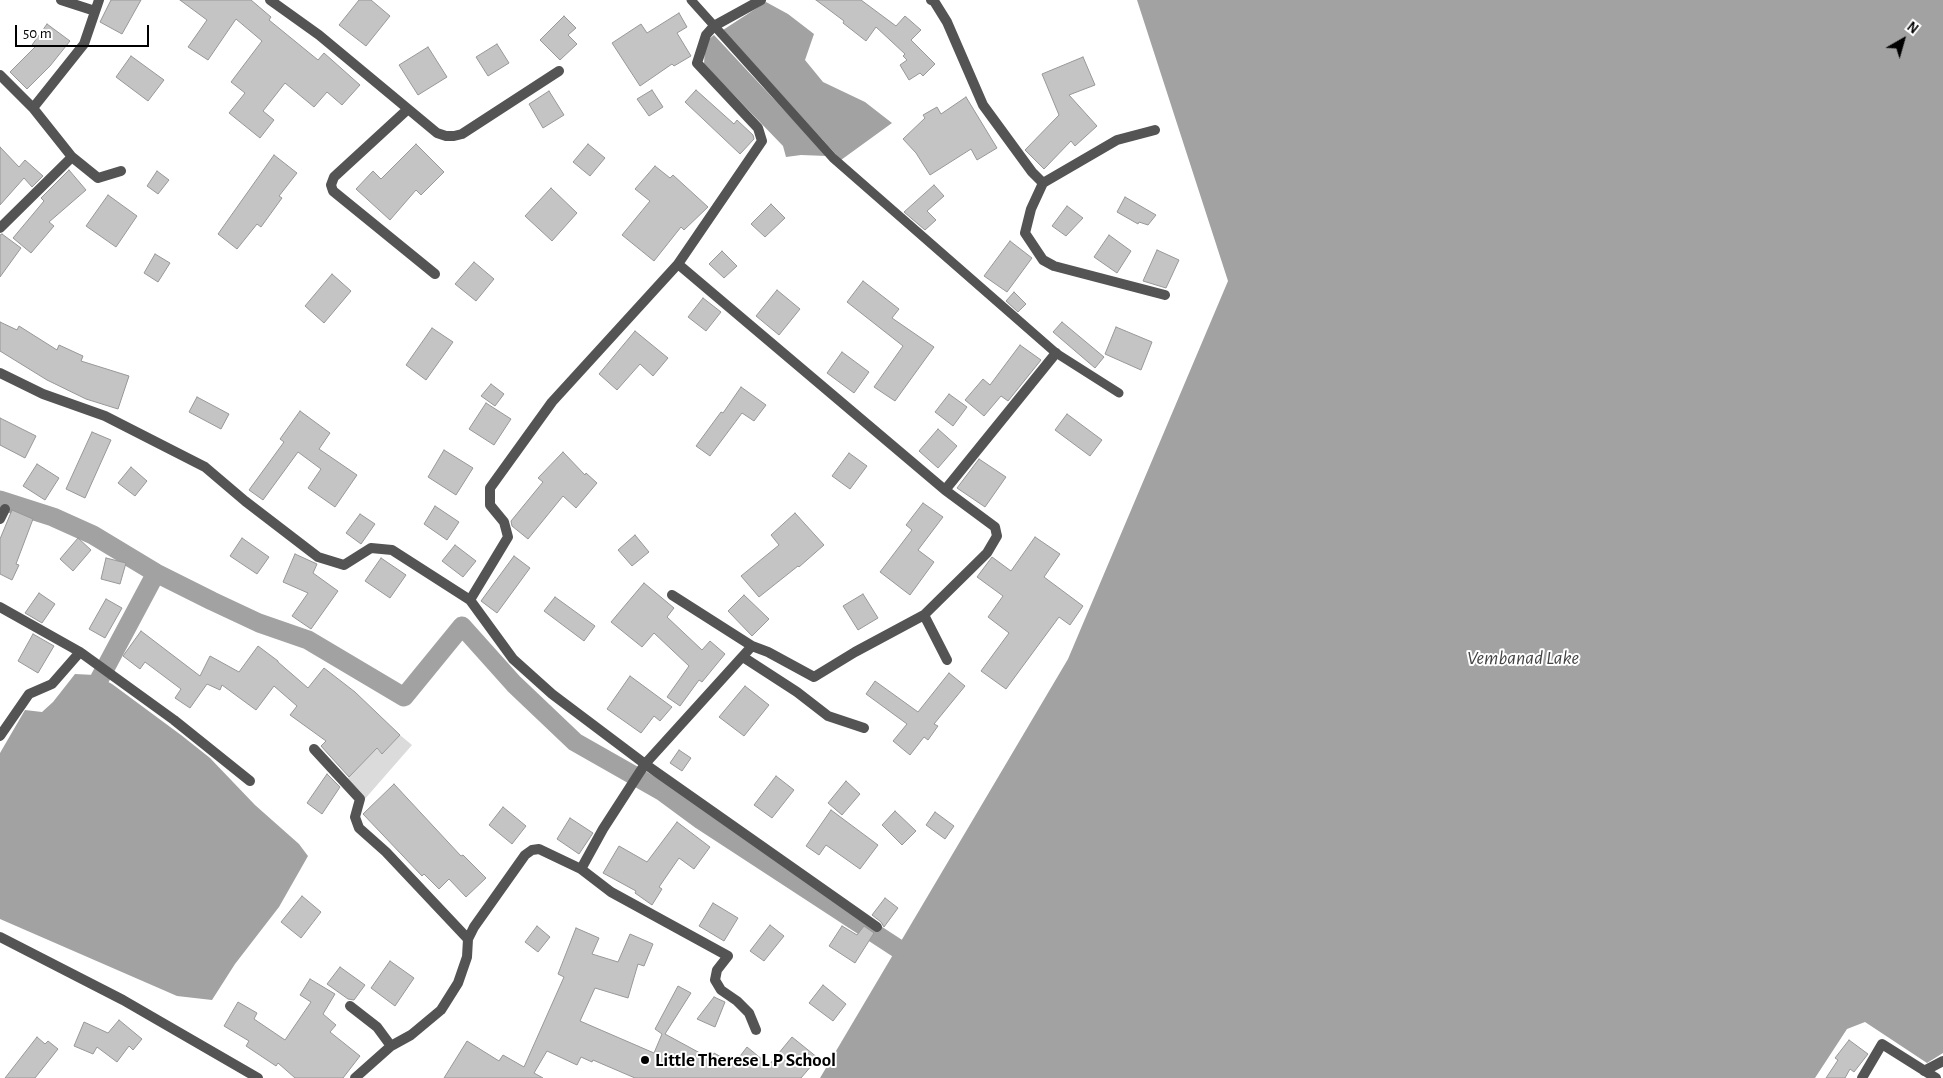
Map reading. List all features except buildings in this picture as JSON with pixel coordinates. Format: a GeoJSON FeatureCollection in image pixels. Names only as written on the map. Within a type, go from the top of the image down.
{"type":"FeatureCollection","features":[{"type":"Feature","properties":{"kind":"street"},"geometry":{"type":"LineString","coordinates":[[61,0],[96,12]]}},
{"type":"Feature","properties":{"kind":"street"},"geometry":{"type":"LineString","coordinates":[[33,108],[84,44],[99,0]]}},
{"type":"Feature","properties":{"kind":"street"},"geometry":{"type":"LineString","coordinates":[[270,0],[319,35],[437,133],[446,136],[462,134],[559,71]]}},
{"type":"Feature","properties":{"kind":"street"},"geometry":{"type":"LineString","coordinates":[[470,600],[508,537],[504,522],[490,505],[490,488],[552,402],[678,264],[762,141],[758,128],[698,64],[706,35],[714,26],[761,0]]}},
{"type":"Feature","properties":{"kind":"street"},"geometry":{"type":"LineString","coordinates":[[931,0],[934,1],[947,22],[983,105],[1032,172],[1043,183]]}},
{"type":"Feature","properties":{"kind":"street"},"geometry":{"type":"LineString","coordinates":[[0,75],[33,108],[72,157],[98,178],[121,171]]}},
{"type":"Feature","properties":{"kind":"street"},"geometry":{"type":"LineString","coordinates":[[408,108],[334,177],[331,185],[333,191],[434,274]]}},
{"type":"Feature","properties":{"kind":"street"},"geometry":{"type":"LineString","coordinates":[[1155,130],[1117,140],[1043,183],[1030,209],[1025,233],[1043,260],[1054,266],[1165,295]]}},
{"type":"Feature","properties":{"kind":"street"},"geometry":{"type":"LineString","coordinates":[[0,228],[72,157]]}},
{"type":"Feature","properties":{"kind":"street"},"geometry":{"type":"LineString","coordinates":[[672,595],[752,646],[768,652],[814,677],[855,652],[924,616],[987,553],[997,536],[995,527],[945,490],[678,264]]}},
{"type":"Feature","properties":{"kind":"street"},"geometry":{"type":"LineString","coordinates":[[945,490],[1056,353]]}},
{"type":"Feature","properties":{"kind":"street"},"geometry":{"type":"LineString","coordinates":[[0,373],[43,394],[105,416],[205,467],[245,501],[318,557],[344,565],[371,548],[392,550],[470,600],[513,659],[552,694],[643,767],[877,927]]}},
{"type":"Feature","properties":{"kind":"street"},"geometry":{"type":"LineString","coordinates":[[0,519],[5,509]]}},
{"type":"Feature","properties":{"kind":"street"},"geometry":{"type":"LineString","coordinates":[[0,607],[80,652],[174,720],[250,781]]}},
{"type":"Feature","properties":{"kind":"street"},"geometry":{"type":"LineString","coordinates":[[924,616],[948,660]]}},
{"type":"Feature","properties":{"kind":"street"},"geometry":{"type":"LineString","coordinates":[[581,869],[602,829],[643,767],[752,646]]}},
{"type":"Feature","properties":{"kind":"street"},"geometry":{"type":"LineString","coordinates":[[0,736],[29,694],[52,684],[80,652]]}},
{"type":"Feature","properties":{"kind":"street"},"geometry":{"type":"LineString","coordinates":[[743,657],[797,692],[828,716],[864,728]]}},
{"type":"Feature","properties":{"kind":"street"},"geometry":{"type":"LineString","coordinates":[[314,749],[360,799],[355,817],[359,828],[386,852],[468,939]]}},
{"type":"Feature","properties":{"kind":"street"},"geometry":{"type":"LineString","coordinates":[[355,1078],[390,1046],[411,1035],[441,1010],[458,983],[467,957],[468,939],[485,911],[525,855],[532,850],[540,849],[581,869],[611,892],[728,956],[717,970],[715,980],[721,990],[737,1001],[749,1013],[756,1030]]}},
{"type":"Feature","properties":{"kind":"street"},"geometry":{"type":"LineString","coordinates":[[2,942],[123,1000],[244,1075],[258,1078]]}},
{"type":"Feature","properties":{"kind":"street"},"geometry":{"type":"LineString","coordinates":[[350,1006],[377,1027],[390,1046]]}},
{"type":"Feature","properties":{"kind":"street"},"geometry":{"type":"LineString","coordinates":[[1862,1078],[1882,1044],[1936,1078]]}},
{"type":"Feature","properties":{"kind":"street"},"geometry":{"type":"LineString","coordinates":[[1924,1071],[1943,1061]]}},
{"type":"Feature","properties":{"kind":"lane"},"geometry":{"type":"LineString","coordinates":[[691,0],[833,158],[1056,353],[1119,393]]}},
{"type":"Feature","properties":{"kind":"shaded area"},"geometry":{"type":"Polygon","coordinates":[[[400,735],[412,745],[364,800],[348,778],[363,762],[367,739],[382,754],[400,735]]]}},
{"type":"Feature","properties":{"kind":"water","name":"Vembanad Lake"},"geometry":{"type":"Polygon","coordinates":[[[1137,0],[1943,0],[1943,1053],[1927,1063],[1865,1022],[1847,1029],[1815,1078],[820,1078],[1068,659],[1228,281],[1137,0]]]}},
{"type":"Feature","properties":{"kind":"water"},"geometry":{"type":"Polygon","coordinates":[[[766,2],[788,14],[814,34],[805,60],[823,82],[865,102],[892,123],[841,160],[723,30],[766,2]]]}},
{"type":"Feature","properties":{"kind":"water"},"geometry":{"type":"Polygon","coordinates":[[[714,35],[827,156],[801,155],[786,157],[783,146],[704,64],[705,47],[708,40],[714,35]]]}},
{"type":"Feature","properties":{"kind":"water"},"geometry":{"type":"Polygon","coordinates":[[[75,674],[95,675],[112,684],[181,735],[210,758],[255,805],[299,844],[308,856],[279,907],[235,964],[212,1000],[177,996],[0,919],[0,753],[25,710],[42,712],[53,702],[75,674]]]}},
{"type":"Feature","properties":{"kind":"waterway"},"geometry":{"type":"LineString","coordinates":[[0,500],[53,517],[93,535],[156,573],[212,601],[259,623],[308,640],[404,697],[462,626],[514,684],[575,742],[663,792],[701,820],[897,948]]}},
{"type":"Feature","properties":{"kind":"waterway"},"geometry":{"type":"LineString","coordinates":[[100,678],[156,573]]}},
{"type":"Feature","properties":{"kind":"place","name":"Little Therese L P School"},"geometry":{"type":"Point","coordinates":[645,1060]}}]}
